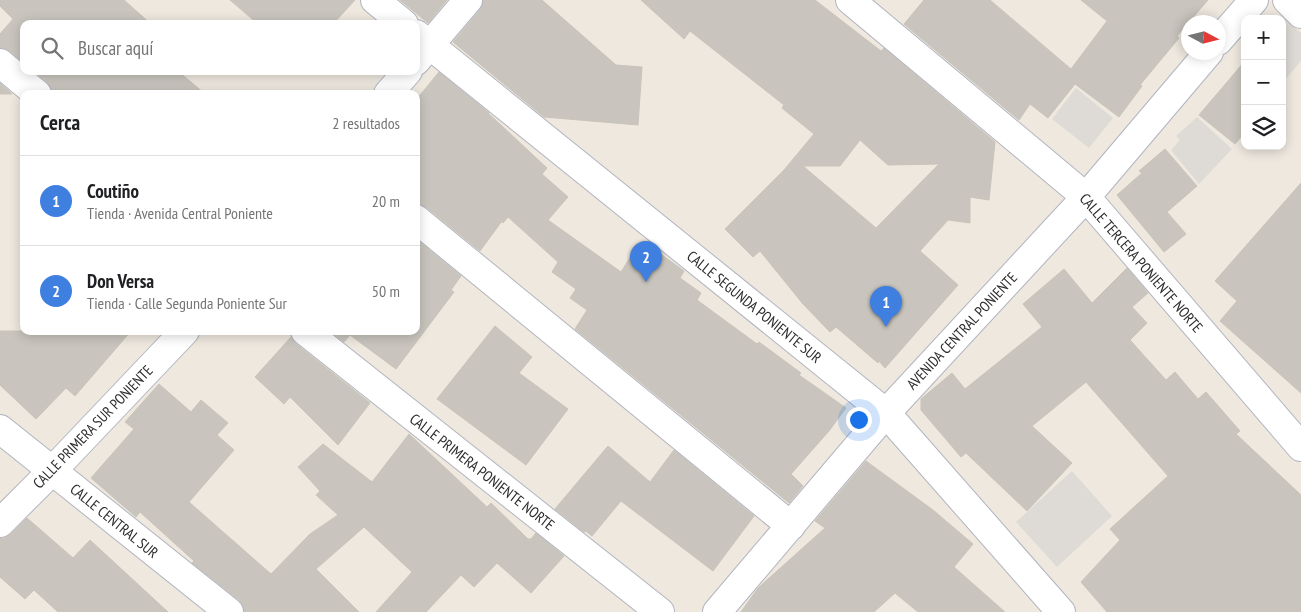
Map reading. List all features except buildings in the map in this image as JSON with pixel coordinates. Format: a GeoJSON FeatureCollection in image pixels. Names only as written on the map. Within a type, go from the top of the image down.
{"type":"FeatureCollection","features":[{"type":"Feature","properties":{"kind":"street"},"geometry":{"type":"LineString","coordinates":[[376,0],[399,20]]}},
{"type":"Feature","properties":{"kind":"street"},"geometry":{"type":"LineString","coordinates":[[421,47],[468,0]]}},
{"type":"Feature","properties":{"kind":"street","name":"CALLE TERCERA PONIENTE NORTE"},"geometry":{"type":"LineString","coordinates":[[850,0],[1086,197],[1301,447]]}},
{"type":"Feature","properties":{"kind":"street"},"geometry":{"type":"LineString","coordinates":[[1226,33],[1254,0]]}},
{"type":"Feature","properties":{"kind":"street"},"geometry":{"type":"LineString","coordinates":[[1287,0],[1301,14]]}},
{"type":"Feature","properties":{"kind":"street","name":"CALLE SEGUNDA PONIENTE SUR"},"geometry":{"type":"LineString","coordinates":[[421,47],[886,414],[1062,612]]}},
{"type":"Feature","properties":{"kind":"street","name":"AVENIDA CENTRAL PONIENTE"},"geometry":{"type":"LineString","coordinates":[[717,612],[886,414],[1086,197],[1202,60]]}},
{"type":"Feature","properties":{"kind":"street"},"geometry":{"type":"LineString","coordinates":[[0,64],[32,90]]}},
{"type":"Feature","properties":{"kind":"street"},"geometry":{"type":"LineString","coordinates":[[391,90],[405,75]]}},
{"type":"Feature","properties":{"kind":"street"},"geometry":{"type":"LineString","coordinates":[[420,222],[791,526]]}},
{"type":"Feature","properties":{"kind":"street","name":"CALLE PRIMERA SUR PONIENTE"},"geometry":{"type":"LineString","coordinates":[[0,523],[181,335]]}},
{"type":"Feature","properties":{"kind":"street","name":"CALLE PRIMERA PONIENTE NORTE"},"geometry":{"type":"LineString","coordinates":[[310,335],[660,612]]}},
{"type":"Feature","properties":{"kind":"street","name":"CALLE CENTRAL SUR"},"geometry":{"type":"LineString","coordinates":[[0,429],[229,612]]}},
{"type":"Feature","properties":{"kind":"shaded area"},"geometry":{"type":"Polygon","coordinates":[[[1286,20],[1301,33],[1301,61],[1286,78],[1286,20]]]}},
{"type":"Feature","properties":{"kind":"shaded area"},"geometry":{"type":"Polygon","coordinates":[[[1076,88],[1113,118],[1089,148],[1052,119],[1076,88]]]}},
{"type":"Feature","properties":{"kind":"shaded area"},"geometry":{"type":"Polygon","coordinates":[[[1197,117],[1232,149],[1199,184],[1171,150],[1180,140],[1176,136],[1197,117]]]}},
{"type":"Feature","properties":{"kind":"shaded area"},"geometry":{"type":"Polygon","coordinates":[[[1072,471],[1112,516],[1057,567],[1016,522],[1072,471]]]}},
{"type":"Feature","properties":{"kind":"place","name":"Don Versa"},"geometry":{"type":"Point","coordinates":[646,282]}},
{"type":"Feature","properties":{"kind":"place","name":"Coutiño"},"geometry":{"type":"Point","coordinates":[886,327]}}]}
